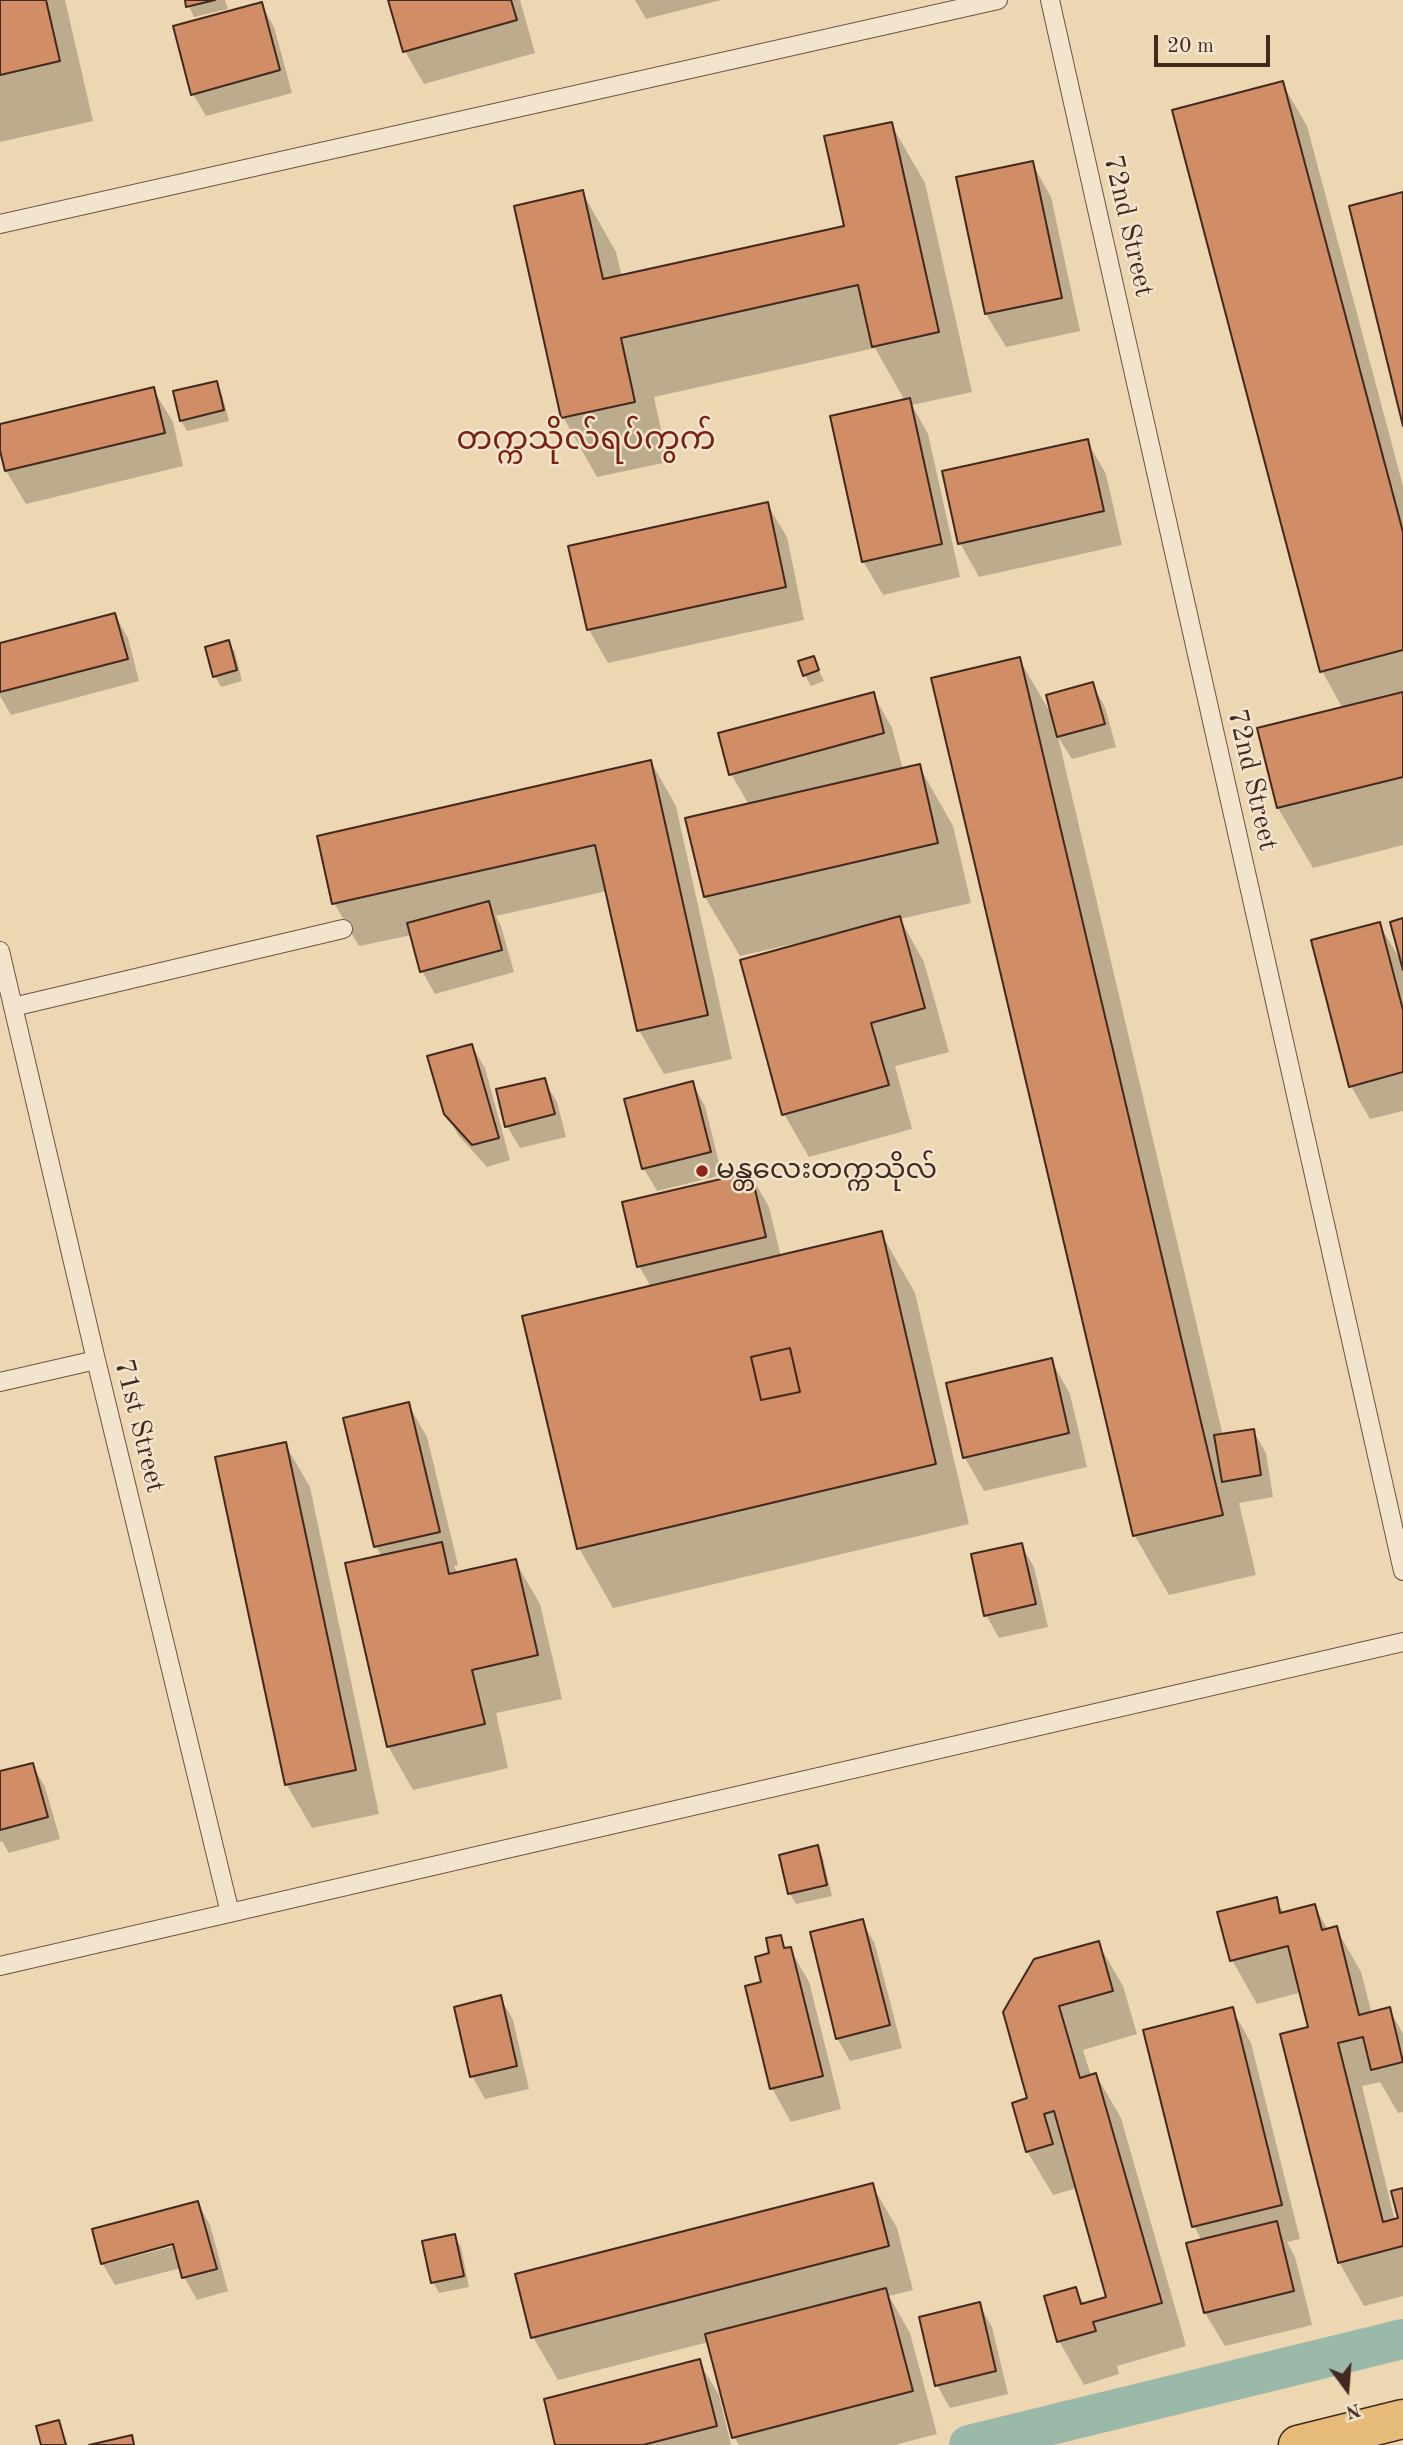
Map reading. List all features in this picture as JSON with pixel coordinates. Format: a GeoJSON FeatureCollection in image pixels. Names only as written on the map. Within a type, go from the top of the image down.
{"type":"FeatureCollection","features":[{"type":"Feature","properties":{"kind":"main road"},"geometry":{"type":"LineString","coordinates":[[1298,2445],[1403,2419]]}},
{"type":"Feature","properties":{"kind":"lane"},"geometry":{"type":"LineString","coordinates":[[0,224],[998,0]]}},
{"type":"Feature","properties":{"kind":"lane","name":"72nd Street"},"geometry":{"type":"LineString","coordinates":[[1050,0],[1403,1571]]}},
{"type":"Feature","properties":{"kind":"lane"},"geometry":{"type":"LineString","coordinates":[[13,1007],[343,929]]}},
{"type":"Feature","properties":{"kind":"lane","name":"71st Street"},"geometry":{"type":"LineString","coordinates":[[0,951],[230,1913]]}},
{"type":"Feature","properties":{"kind":"lane"},"geometry":{"type":"LineString","coordinates":[[0,1382],[96,1360]]}},
{"type":"Feature","properties":{"kind":"lane"},"geometry":{"type":"LineString","coordinates":[[0,1966],[1403,1642]]}},
{"type":"Feature","properties":{"kind":"building"},"geometry":{"type":"Polygon","coordinates":[[[0,0],[46,0],[60,61],[0,75],[0,0]]]}},
{"type":"Feature","properties":{"kind":"building"},"geometry":{"type":"Polygon","coordinates":[[[185,0],[215,0],[186,7],[185,0]]]}},
{"type":"Feature","properties":{"kind":"building"},"geometry":{"type":"Polygon","coordinates":[[[388,0],[511,0],[517,20],[403,52],[388,0]]]}},
{"type":"Feature","properties":{"kind":"building"},"geometry":{"type":"Polygon","coordinates":[[[262,2],[280,70],[191,95],[173,26],[262,2]]]}},
{"type":"Feature","properties":{"kind":"building"},"geometry":{"type":"Polygon","coordinates":[[[1283,81],[1403,532],[1403,650],[1320,672],[1172,110],[1283,81]]]}},
{"type":"Feature","properties":{"kind":"building"},"geometry":{"type":"Polygon","coordinates":[[[892,122],[939,332],[872,347],[858,285],[621,338],[635,402],[561,418],[514,206],[583,190],[603,279],[844,226],[824,136],[892,122]]]}},
{"type":"Feature","properties":{"kind":"building"},"geometry":{"type":"Polygon","coordinates":[[[1033,161],[1062,298],[985,314],[956,177],[1033,161]]]}},
{"type":"Feature","properties":{"kind":"building"},"geometry":{"type":"Polygon","coordinates":[[[1403,192],[1403,426],[1349,206],[1403,192]]]}},
{"type":"Feature","properties":{"kind":"building"},"geometry":{"type":"Polygon","coordinates":[[[217,381],[224,410],[180,421],[173,391],[217,381]]]}},
{"type":"Feature","properties":{"kind":"building"},"geometry":{"type":"Polygon","coordinates":[[[154,387],[165,433],[5,471],[0,451],[0,424],[154,387]]]}},
{"type":"Feature","properties":{"kind":"building"},"geometry":{"type":"Polygon","coordinates":[[[910,398],[942,544],[862,562],[830,416],[910,398]]]}},
{"type":"Feature","properties":{"kind":"building"},"geometry":{"type":"Polygon","coordinates":[[[1088,439],[1104,511],[958,544],[942,471],[1088,439]]]}},
{"type":"Feature","properties":{"kind":"building"},"geometry":{"type":"Polygon","coordinates":[[[768,502],[786,587],[587,630],[568,546],[768,502]]]}},
{"type":"Feature","properties":{"kind":"building"},"geometry":{"type":"Polygon","coordinates":[[[115,613],[128,659],[0,692],[0,643],[115,613]]]}},
{"type":"Feature","properties":{"kind":"building"},"geometry":{"type":"Polygon","coordinates":[[[229,640],[237,670],[213,677],[205,647],[229,640]]]}},
{"type":"Feature","properties":{"kind":"building"},"geometry":{"type":"Polygon","coordinates":[[[814,656],[819,670],[803,676],[798,661],[814,656]]]}},
{"type":"Feature","properties":{"kind":"building"},"geometry":{"type":"Polygon","coordinates":[[[1020,657],[1223,1515],[1133,1536],[931,678],[1020,657]]]}},
{"type":"Feature","properties":{"kind":"building"},"geometry":{"type":"Polygon","coordinates":[[[1093,682],[1105,724],[1057,737],[1046,695],[1093,682]]]}},
{"type":"Feature","properties":{"kind":"building"},"geometry":{"type":"Polygon","coordinates":[[[874,692],[884,733],[729,775],[718,733],[874,692]]]}},
{"type":"Feature","properties":{"kind":"building"},"geometry":{"type":"Polygon","coordinates":[[[1403,692],[1403,777],[1277,808],[1257,728],[1403,692]]]}},
{"type":"Feature","properties":{"kind":"building"},"geometry":{"type":"Polygon","coordinates":[[[651,760],[708,1015],[637,1031],[595,845],[332,904],[317,836],[651,760]]]}},
{"type":"Feature","properties":{"kind":"building"},"geometry":{"type":"Polygon","coordinates":[[[920,764],[938,843],[704,897],[685,818],[920,764]]]}},
{"type":"Feature","properties":{"kind":"building"},"geometry":{"type":"Polygon","coordinates":[[[489,901],[502,950],[420,972],[407,923],[489,901]]]}},
{"type":"Feature","properties":{"kind":"building"},"geometry":{"type":"Polygon","coordinates":[[[900,916],[925,1008],[871,1023],[889,1085],[782,1115],[740,960],[900,916]]]}},
{"type":"Feature","properties":{"kind":"building"},"geometry":{"type":"Polygon","coordinates":[[[1403,918],[1403,970],[1390,922],[1403,918]]]}},
{"type":"Feature","properties":{"kind":"building"},"geometry":{"type":"Polygon","coordinates":[[[1380,922],[1403,1010],[1403,1072],[1349,1087],[1311,940],[1380,922]]]}},
{"type":"Feature","properties":{"kind":"building"},"geometry":{"type":"Polygon","coordinates":[[[472,1044],[499,1138],[472,1145],[444,1114],[427,1056],[472,1044]]]}},
{"type":"Feature","properties":{"kind":"building"},"geometry":{"type":"Polygon","coordinates":[[[545,1078],[555,1114],[505,1127],[496,1089],[545,1078]]]}},
{"type":"Feature","properties":{"kind":"building"},"geometry":{"type":"Polygon","coordinates":[[[693,1081],[711,1152],[642,1169],[624,1099],[693,1081]]]}},
{"type":"Feature","properties":{"kind":"building"},"geometry":{"type":"Polygon","coordinates":[[[751,1172],[766,1237],[637,1267],[622,1202],[751,1172]]]}},
{"type":"Feature","properties":{"kind":"building"},"geometry":{"type":"Polygon","coordinates":[[[882,1231],[936,1464],[577,1549],[522,1316],[882,1231]],[[790,1348],[751,1357],[761,1400],[800,1392],[790,1348]]]}},
{"type":"Feature","properties":{"kind":"building"},"geometry":{"type":"Polygon","coordinates":[[[790,1348],[800,1392],[761,1400],[751,1357],[790,1348]]]}},
{"type":"Feature","properties":{"kind":"building"},"geometry":{"type":"Polygon","coordinates":[[[1052,1358],[1069,1433],[963,1458],[946,1383],[1052,1358]]]}},
{"type":"Feature","properties":{"kind":"building"},"geometry":{"type":"Polygon","coordinates":[[[409,1402],[440,1532],[374,1547],[343,1418],[409,1402]]]}},
{"type":"Feature","properties":{"kind":"building"},"geometry":{"type":"Polygon","coordinates":[[[1254,1429],[1261,1475],[1222,1482],[1214,1435],[1254,1429]]]}},
{"type":"Feature","properties":{"kind":"building"},"geometry":{"type":"Polygon","coordinates":[[[286,1442],[356,1770],[285,1785],[215,1457],[286,1442]]]}},
{"type":"Feature","properties":{"kind":"building"},"geometry":{"type":"Polygon","coordinates":[[[442,1542],[449,1574],[516,1559],[538,1655],[472,1670],[485,1724],[387,1747],[345,1563],[442,1542]]]}},
{"type":"Feature","properties":{"kind":"building"},"geometry":{"type":"Polygon","coordinates":[[[1022,1543],[1036,1604],[984,1616],[971,1554],[1022,1543]]]}},
{"type":"Feature","properties":{"kind":"building"},"geometry":{"type":"Polygon","coordinates":[[[33,1763],[48,1817],[0,1830],[0,1771],[33,1763]]]}},
{"type":"Feature","properties":{"kind":"building"},"geometry":{"type":"Polygon","coordinates":[[[818,1845],[827,1885],[788,1894],[779,1855],[818,1845]]]}},
{"type":"Feature","properties":{"kind":"building"},"geometry":{"type":"Polygon","coordinates":[[[1277,1897],[1280,1913],[1315,1904],[1322,1930],[1337,1926],[1359,2015],[1390,2007],[1403,2062],[1371,2070],[1363,2037],[1338,2043],[1383,2222],[1398,2218],[1391,2191],[1403,2188],[1403,2246],[1338,2263],[1280,2034],[1308,2027],[1288,1946],[1230,1961],[1217,1912],[1277,1897]]]}},
{"type":"Feature","properties":{"kind":"building"},"geometry":{"type":"Polygon","coordinates":[[[863,1919],[890,2025],[836,2039],[810,1932],[863,1919]]]}},
{"type":"Feature","properties":{"kind":"building"},"geometry":{"type":"Polygon","coordinates":[[[781,1935],[784,1948],[791,1947],[823,2076],[770,2089],[745,1986],[761,1982],[755,1957],[769,1953],[766,1938],[781,1935]]]}},
{"type":"Feature","properties":{"kind":"building"},"geometry":{"type":"Polygon","coordinates":[[[1099,1941],[1113,1991],[1059,2006],[1080,2078],[1096,2073],[1162,2303],[1093,2322],[1096,2331],[1057,2342],[1044,2296],[1076,2287],[1081,2304],[1106,2297],[1054,2111],[1044,2114],[1053,2144],[1026,2152],[1012,2103],[1027,2098],[1003,2012],[1034,1959],[1099,1941]]]}},
{"type":"Feature","properties":{"kind":"building"},"geometry":{"type":"Polygon","coordinates":[[[501,1995],[517,2066],[470,2077],[454,2007],[501,1995]]]}},
{"type":"Feature","properties":{"kind":"building"},"geometry":{"type":"Polygon","coordinates":[[[1233,2007],[1282,2205],[1192,2227],[1143,2030],[1233,2007]]]}},
{"type":"Feature","properties":{"kind":"building"},"geometry":{"type":"Polygon","coordinates":[[[873,2183],[889,2246],[531,2338],[515,2274],[873,2183]]]}},
{"type":"Feature","properties":{"kind":"building"},"geometry":{"type":"Polygon","coordinates":[[[198,2201],[217,2269],[182,2278],[173,2244],[101,2264],[92,2229],[198,2201]]]}},
{"type":"Feature","properties":{"kind":"building"},"geometry":{"type":"Polygon","coordinates":[[[1277,2221],[1294,2291],[1204,2313],[1186,2243],[1277,2221]]]}},
{"type":"Feature","properties":{"kind":"building"},"geometry":{"type":"Polygon","coordinates":[[[455,2234],[464,2276],[431,2283],[422,2241],[455,2234]]]}},
{"type":"Feature","properties":{"kind":"building"},"geometry":{"type":"Polygon","coordinates":[[[886,2288],[913,2391],[732,2438],[705,2334],[886,2288]]]}},
{"type":"Feature","properties":{"kind":"building"},"geometry":{"type":"Polygon","coordinates":[[[980,2302],[996,2371],[935,2386],[919,2317],[980,2302]]]}},
{"type":"Feature","properties":{"kind":"building"},"geometry":{"type":"Polygon","coordinates":[[[700,2359],[717,2426],[643,2445],[555,2445],[544,2399],[700,2359]]]}},
{"type":"Feature","properties":{"kind":"building"},"geometry":{"type":"Polygon","coordinates":[[[59,2420],[66,2445],[41,2445],[36,2426],[59,2420]]]}},
{"type":"Feature","properties":{"kind":"building"},"geometry":{"type":"Polygon","coordinates":[[[132,2435],[134,2445],[89,2445],[132,2435]]]}},
{"type":"Feature","properties":{"kind":"waterway"},"geometry":{"type":"LineString","coordinates":[[969,2445],[1403,2339]]}},
{"type":"Feature","properties":{"kind":"place","name":"မန္တလေးတက္ကသိုလ်"},"geometry":{"type":"Point","coordinates":[702,1171]}},
{"type":"Feature","properties":{"kind":"district","name":"တက္ကသိုလ်ရပ်ကွက်"},"geometry":{"type":"Point","coordinates":[586,441]}}]}
